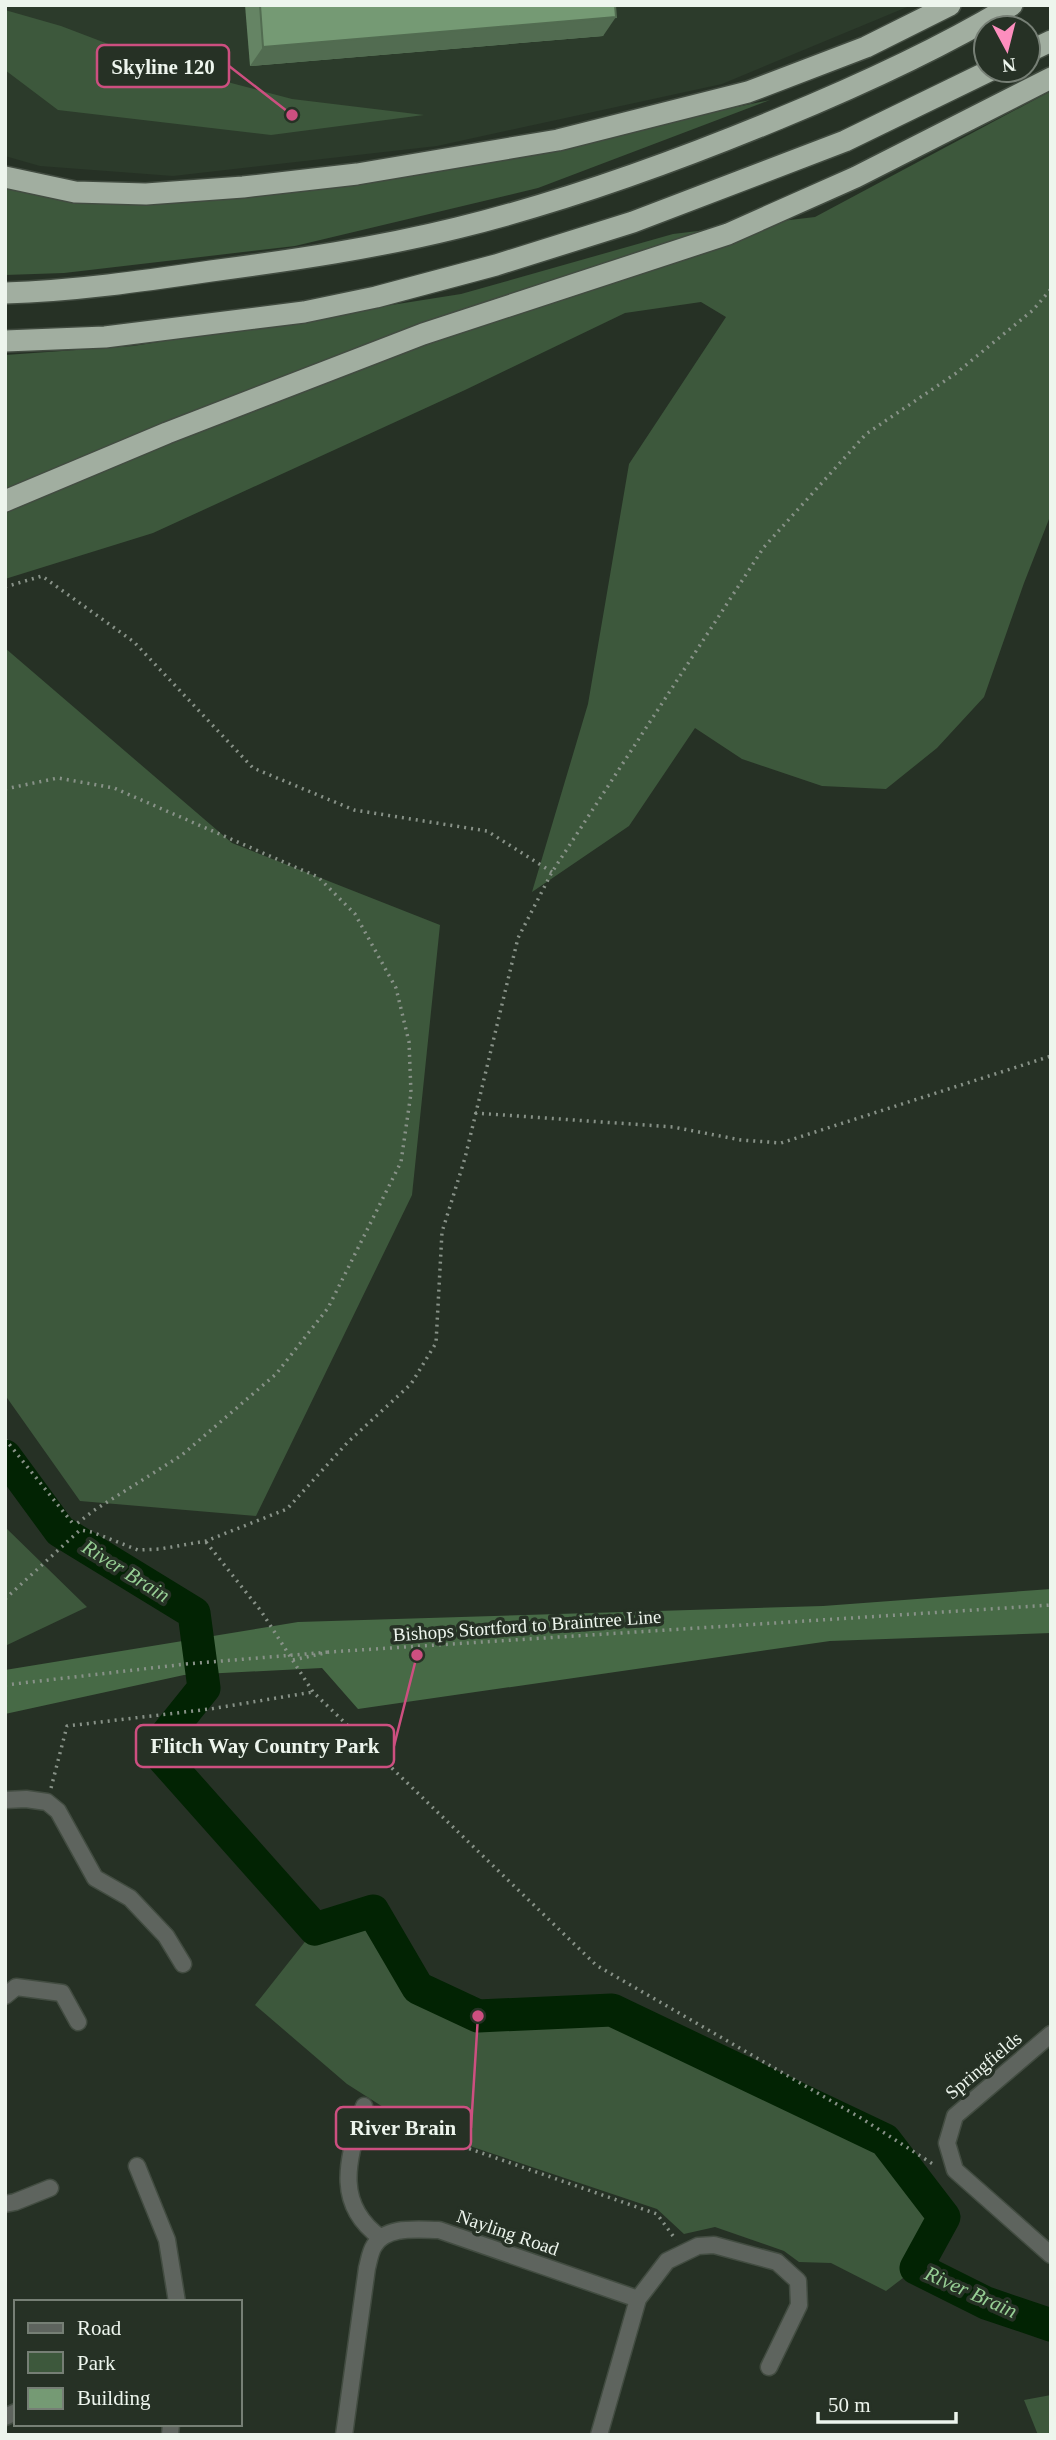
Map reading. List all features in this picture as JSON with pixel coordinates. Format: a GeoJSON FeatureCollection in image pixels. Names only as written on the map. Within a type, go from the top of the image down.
{"type":"FeatureCollection","features":[{"type":"Feature","properties":{"kind":"highway"},"geometry":{"type":"LineString","coordinates":[[5,177],[75,192],[146,194],[243,187],[357,174],[558,140],[748,92],[866,47],[950,5]]}},
{"type":"Feature","properties":{"kind":"highway"},"geometry":{"type":"LineString","coordinates":[[5,293],[150,280],[334,254],[457,228],[566,198],[699,151],[843,92],[976,27],[1012,5]]}},
{"type":"Feature","properties":{"kind":"highway"},"geometry":{"type":"LineString","coordinates":[[5,501],[167,433],[423,334],[728,234],[856,177],[1051,78]]}},
{"type":"Feature","properties":{"kind":"highway"},"geometry":{"type":"LineString","coordinates":[[5,341],[105,337],[304,312],[376,297],[496,265],[634,222],[832,146],[972,79]]}},
{"type":"Feature","properties":{"kind":"street"},"geometry":{"type":"LineString","coordinates":[[5,1800],[47,1802],[58,1811],[95,1878],[130,1898],[166,1937],[183,1964]]}},
{"type":"Feature","properties":{"kind":"street"},"geometry":{"type":"LineString","coordinates":[[5,1996],[16,1987],[62,1993],[78,2022]]}},
{"type":"Feature","properties":{"kind":"street","name":"Springfields"},"geometry":{"type":"LineString","coordinates":[[1050,2037],[955,2116],[947,2143],[955,2170],[1051,2255]]}},
{"type":"Feature","properties":{"kind":"street"},"geometry":{"type":"LineString","coordinates":[[345,2435],[367,2268],[373,2247],[380,2238],[366,2227],[356,2211],[347,2186],[349,2158],[364,2106]]}},
{"type":"Feature","properties":{"kind":"street"},"geometry":{"type":"LineString","coordinates":[[137,2166],[167,2240],[177,2300]]}},
{"type":"Feature","properties":{"kind":"street"},"geometry":{"type":"LineString","coordinates":[[5,2204],[50,2188]]}},
{"type":"Feature","properties":{"kind":"street","name":"Nayling Road"},"geometry":{"type":"LineString","coordinates":[[380,2238],[399,2231],[439,2230],[638,2298]]}},
{"type":"Feature","properties":{"kind":"street"},"geometry":{"type":"LineString","coordinates":[[599,2435],[638,2298],[667,2261],[684,2251],[698,2246],[714,2245],[777,2262],[798,2281],[799,2305],[769,2367]]}},
{"type":"Feature","properties":{"kind":"path"},"geometry":{"type":"LineString","coordinates":[[5,1439],[80,1530],[138,1550],[206,1541],[287,1509],[348,1442],[411,1384],[436,1343],[442,1232],[465,1158],[518,938],[552,872],[764,547],[866,434],[955,374],[1033,310],[1051,289]]}},
{"type":"Feature","properties":{"kind":"path"},"geometry":{"type":"LineString","coordinates":[[5,587],[42,576],[134,642],[253,768],[354,810],[487,831],[552,872]]}},
{"type":"Feature","properties":{"kind":"path"},"geometry":{"type":"LineString","coordinates":[[5,789],[58,778],[114,788],[318,877],[355,914],[396,988],[409,1042],[411,1093],[401,1162],[328,1308],[276,1374],[181,1455],[75,1525]]}},
{"type":"Feature","properties":{"kind":"path"},"geometry":{"type":"LineString","coordinates":[[475,1113],[673,1127],[741,1140],[781,1143],[1051,1056]]}},
{"type":"Feature","properties":{"kind":"path"},"geometry":{"type":"LineString","coordinates":[[5,1599],[80,1530]]}},
{"type":"Feature","properties":{"kind":"path"},"geometry":{"type":"LineString","coordinates":[[206,1541],[261,1611],[313,1692],[596,1965],[862,2118],[928,2161]]}},
{"type":"Feature","properties":{"kind":"path","name":"Bishops Stortford to Braintree Line"},"geometry":{"type":"LineString","coordinates":[[5,1685],[328,1651],[1051,1605]]}},
{"type":"Feature","properties":{"kind":"path"},"geometry":{"type":"LineString","coordinates":[[293,1660],[328,1651]]}},
{"type":"Feature","properties":{"kind":"path"},"geometry":{"type":"LineString","coordinates":[[47,1802],[67,1726],[210,1709],[313,1692]]}},
{"type":"Feature","properties":{"kind":"path"},"geometry":{"type":"LineString","coordinates":[[364,2106],[407,2127],[657,2214],[684,2251]]}},
{"type":"Feature","properties":{"kind":"shaded area"},"geometry":{"type":"Polygon","coordinates":[[[5,5],[912,5],[722,84],[437,146],[173,176],[40,166],[5,156],[5,5]]]}},
{"type":"Feature","properties":{"kind":"green space"},"geometry":{"type":"Polygon","coordinates":[[[5,10],[61,26],[166,66],[292,99],[424,115],[271,135],[58,110],[5,70],[5,10]]]}},
{"type":"Feature","properties":{"kind":"green space"},"geometry":{"type":"Polygon","coordinates":[[[1051,91],[1051,514],[984,697],[937,748],[886,789],[822,786],[742,759],[695,728],[629,826],[532,892],[588,704],[629,464],[726,317],[701,302],[625,313],[465,390],[153,533],[5,579],[5,355],[133,346],[461,294],[673,234],[815,217],[1051,91]]]}},
{"type":"Feature","properties":{"kind":"green space"},"geometry":{"type":"Polygon","coordinates":[[[770,100],[538,188],[295,246],[64,273],[5,275],[5,189],[123,202],[380,181],[770,100]]]}},
{"type":"Feature","properties":{"kind":"green space"},"geometry":{"type":"Polygon","coordinates":[[[5,648],[232,843],[440,925],[412,1195],[256,1516],[80,1501],[5,1395],[5,648]]]}},
{"type":"Feature","properties":{"kind":"green space"},"geometry":{"type":"Polygon","coordinates":[[[5,1527],[87,1607],[5,1646],[5,1527]]]}},
{"type":"Feature","properties":{"kind":"green space"},"geometry":{"type":"Polygon","coordinates":[[[1051,1589],[1051,1633],[830,1641],[358,1709],[322,1668],[184,1675],[5,1714],[5,1670],[298,1622],[823,1606],[1051,1589]]]}},
{"type":"Feature","properties":{"kind":"green space"},"geometry":{"type":"Polygon","coordinates":[[[373,1911],[418,1988],[478,2016],[612,2010],[885,2140],[944,2217],[916,2268],[886,2291],[831,2263],[799,2262],[784,2251],[715,2227],[684,2234],[657,2209],[416,2128],[347,2084],[255,2005],[315,1929],[373,1911]]]}},
{"type":"Feature","properties":{"kind":"green space"},"geometry":{"type":"Polygon","coordinates":[[[1051,2395],[1051,2435],[1038,2435],[1024,2400],[1051,2395]]]}},
{"type":"Feature","properties":{"kind":"building"},"geometry":{"type":"Polygon","coordinates":[[[260,5],[615,5],[616,17],[263,47],[260,5]]]}},
{"type":"Feature","properties":{"kind":"waterway","name":"River Brain"},"geometry":{"type":"LineString","coordinates":[[5,1456],[60,1531],[194,1613],[204,1688],[155,1749],[315,1929],[373,1911],[418,1988],[478,2016],[612,2010],[885,2140],[944,2217],[916,2268],[986,2303],[1051,2325]]}},
{"type":"Feature","properties":{"kind":"place","name":"Skyline 120"},"geometry":{"type":"Point","coordinates":[292,115]}},
{"type":"Feature","properties":{"kind":"place","name":"Flitch Way Country Park"},"geometry":{"type":"Point","coordinates":[417,1655]}},
{"type":"Feature","properties":{"kind":"place","name":"River Brain"},"geometry":{"type":"Point","coordinates":[478,2016]}}]}
